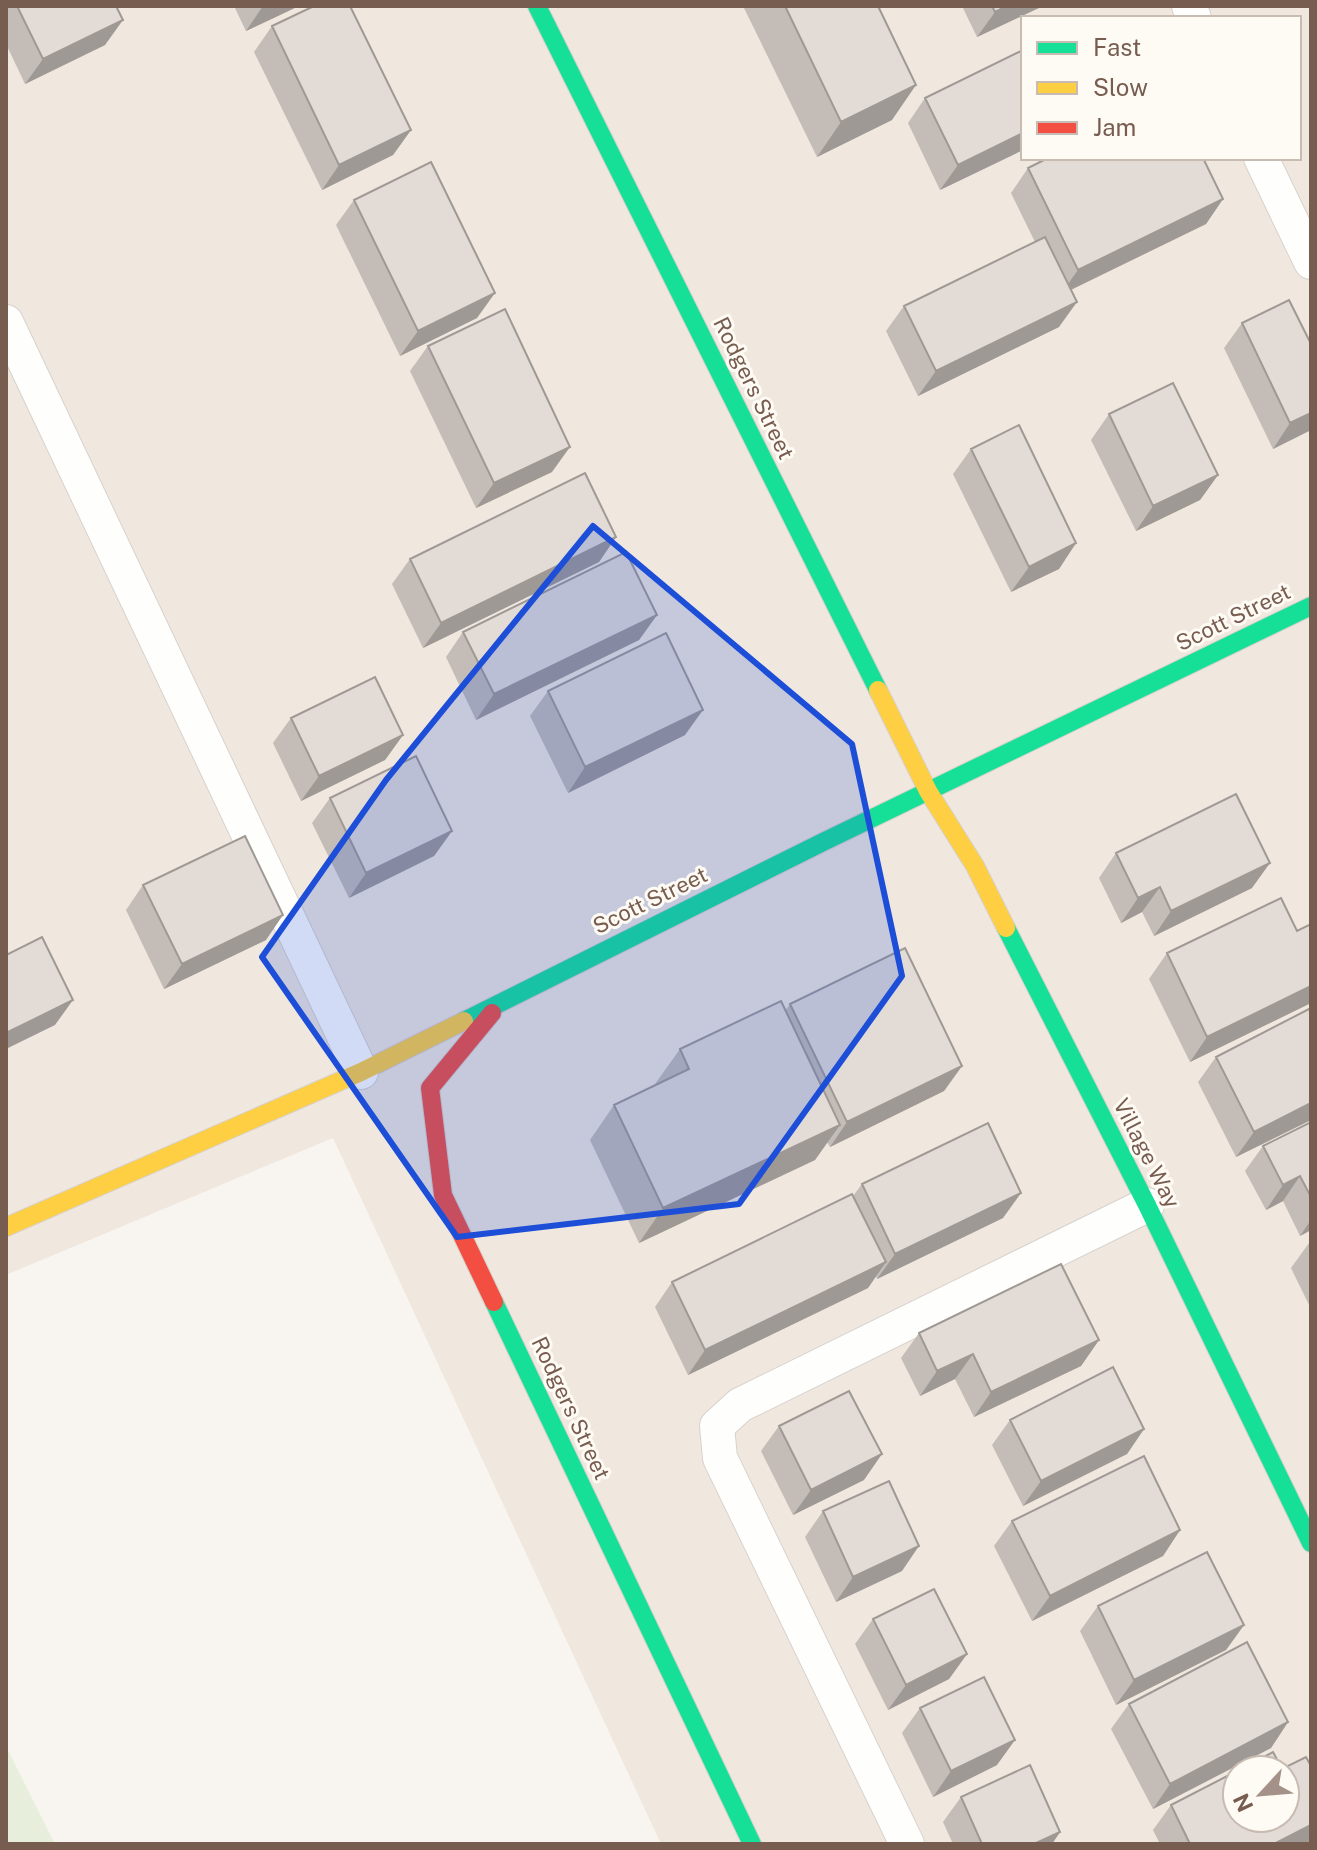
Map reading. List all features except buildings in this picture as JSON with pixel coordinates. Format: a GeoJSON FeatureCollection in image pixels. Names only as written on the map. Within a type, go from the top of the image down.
{"type":"FeatureCollection","features":[{"type":"Feature","properties":{"kind":"street","name":"Rodgers Street"},"geometry":{"type":"LineString","coordinates":[[537,6],[928,791]]}},
{"type":"Feature","properties":{"kind":"street","name":"Scott Street"},"geometry":{"type":"LineString","coordinates":[[6,1227],[361,1072],[928,791],[1311,606]]}},
{"type":"Feature","properties":{"kind":"street","name":"Village Way"},"geometry":{"type":"LineString","coordinates":[[928,791],[975,866],[1147,1205],[1311,1543]]}},
{"type":"Feature","properties":{"kind":"street","name":"Rodgers Street"},"geometry":{"type":"LineString","coordinates":[[504,999],[430,1088],[443,1195],[752,1844]]}},
{"type":"Feature","properties":{"kind":"lane"},"geometry":{"type":"LineString","coordinates":[[1262,160],[1311,262]]}},
{"type":"Feature","properties":{"kind":"lane"},"geometry":{"type":"LineString","coordinates":[[6,322],[361,1072]]}},
{"type":"Feature","properties":{"kind":"lane"},"geometry":{"type":"LineString","coordinates":[[907,1844],[720,1458],[717,1426],[740,1405],[1147,1205]]}},
{"type":"Feature","properties":{"kind":"highlighted area"},"geometry":{"type":"Polygon","coordinates":[[[593,526],[852,744],[902,976],[739,1204],[457,1237],[262,957],[386,780],[593,526]]]}},
{"type":"Feature","properties":{"kind":"shaded area"},"geometry":{"type":"Polygon","coordinates":[[[6,6],[1311,6],[1311,1844],[661,1844],[333,1138],[6,1275],[6,6]]]}},
{"type":"Feature","properties":{"kind":"green space"},"geometry":{"type":"Polygon","coordinates":[[[6,1746],[55,1844],[6,1844],[6,1746]]]}},
{"type":"Feature","properties":{"kind":"traffic: fast"},"geometry":{"type":"LineString","coordinates":[[537,6],[878,690]]}},
{"type":"Feature","properties":{"kind":"traffic: fast"},"geometry":{"type":"LineString","coordinates":[[464,1021],[823,842],[1311,606]]}},
{"type":"Feature","properties":{"kind":"traffic: fast"},"geometry":{"type":"LineString","coordinates":[[1006,928],[1147,1205],[1311,1543]]}},
{"type":"Feature","properties":{"kind":"traffic: fast"},"geometry":{"type":"LineString","coordinates":[[494,1302],[752,1844]]}},
{"type":"Feature","properties":{"kind":"traffic: slow"},"geometry":{"type":"LineString","coordinates":[[878,690],[928,791],[975,866],[1006,928]]}},
{"type":"Feature","properties":{"kind":"traffic: slow"},"geometry":{"type":"LineString","coordinates":[[6,1227],[361,1072],[464,1021]]}},
{"type":"Feature","properties":{"kind":"traffic: jam"},"geometry":{"type":"LineString","coordinates":[[492,1013],[430,1088],[443,1195],[494,1302]]}}]}
